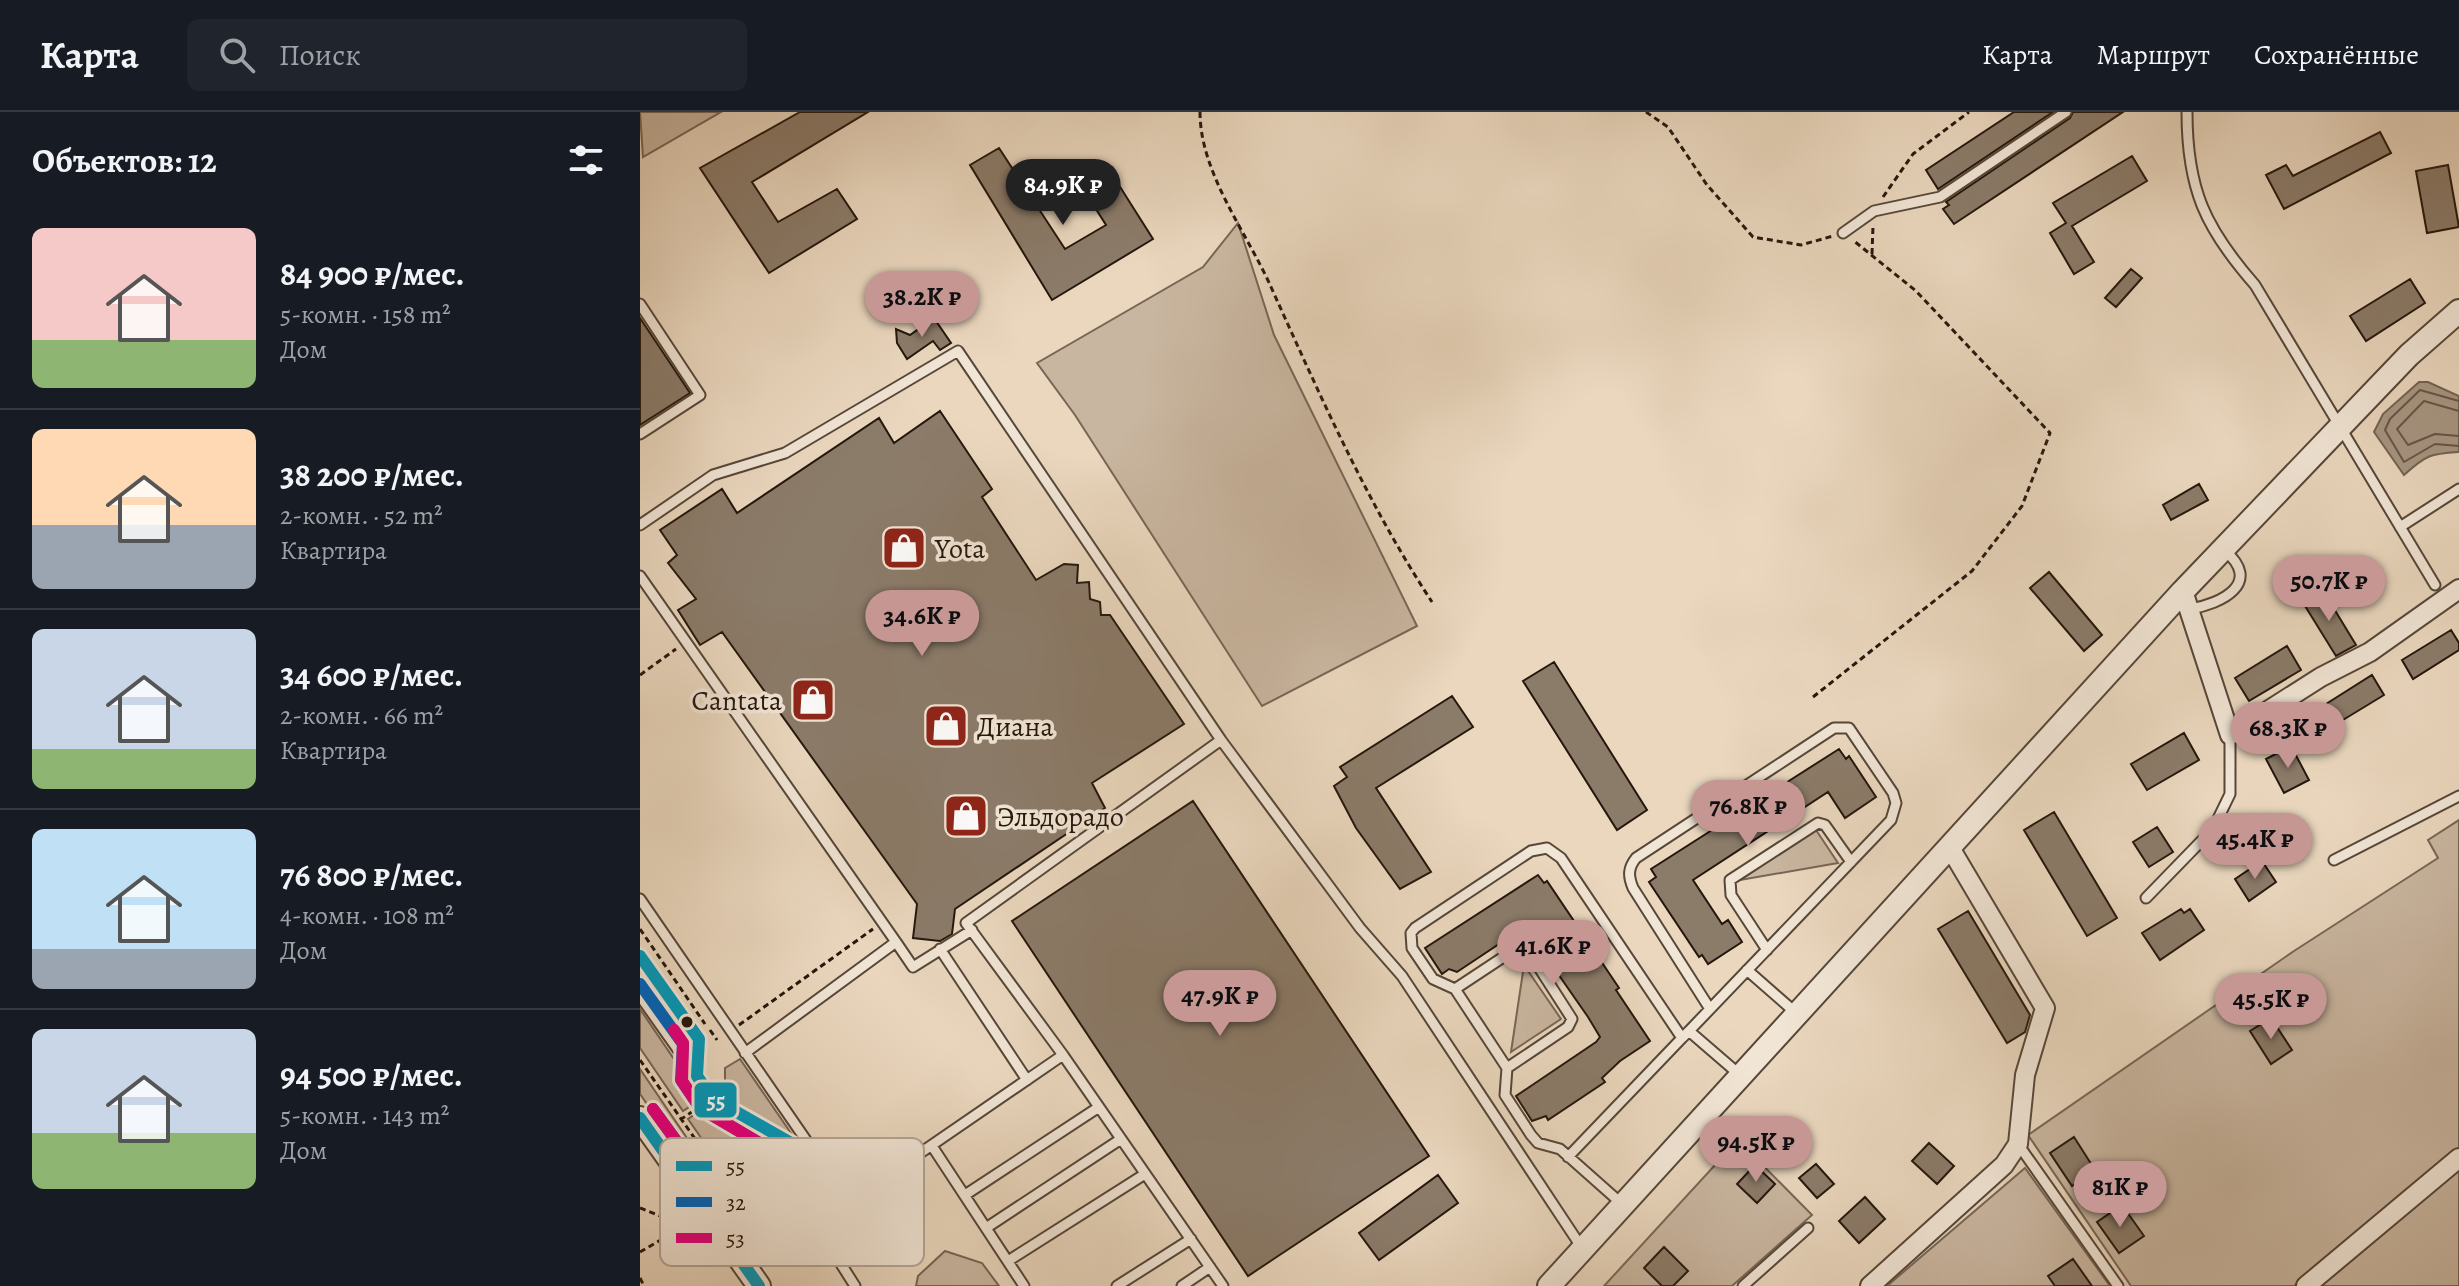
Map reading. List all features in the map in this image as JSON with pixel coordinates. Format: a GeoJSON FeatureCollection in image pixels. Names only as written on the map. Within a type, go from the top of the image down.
{"type":"FeatureCollection","features":[{"type":"Feature","properties":{"kind":"street"},"geometry":{"type":"LineString","coordinates":[[1549,1286],[1949,846],[2186,600],[2223,549],[2409,355],[2457,315]]}},
{"type":"Feature","properties":{"kind":"street"},"geometry":{"type":"LineString","coordinates":[[2186,600],[2230,735],[2321,677],[2370,652],[2449,595]]}},
{"type":"Feature","properties":{"kind":"street"},"geometry":{"type":"LineString","coordinates":[[1870,1286],[2004,1165],[2018,1144],[2025,1075],[2045,1008],[1949,846]]}},
{"type":"Feature","properties":{"kind":"street"},"geometry":{"type":"LineString","coordinates":[[640,1118],[660,1146]]}},
{"type":"Feature","properties":{"kind":"street"},"geometry":{"type":"LineString","coordinates":[[2306,1286],[2459,1158]]}},
{"type":"Feature","properties":{"kind":"street"},"geometry":{"type":"LineString","coordinates":[[746,1266],[759,1286]]}},
{"type":"Feature","properties":{"kind":"lane"},"geometry":{"type":"LineString","coordinates":[[1843,233],[1874,211],[1940,197],[2066,112]]}},
{"type":"Feature","properties":{"kind":"lane"},"geometry":{"type":"LineString","coordinates":[[2187,112],[2187,159],[2198,199],[2226,251],[2255,285],[2400,527],[2449,595]]}},
{"type":"Feature","properties":{"kind":"lane"},"geometry":{"type":"LineString","coordinates":[[640,304],[700,395],[640,434]]}},
{"type":"Feature","properties":{"kind":"lane"},"geometry":{"type":"LineString","coordinates":[[640,525],[713,475],[785,453],[958,351],[1221,740],[1360,928],[1402,976],[1582,1248]]}},
{"type":"Feature","properties":{"kind":"lane"},"geometry":{"type":"LineString","coordinates":[[2400,527],[2459,489]]}},
{"type":"Feature","properties":{"kind":"lane"},"geometry":{"type":"LineString","coordinates":[[2186,600],[2228,598],[2237,587],[2239,577],[2236,564],[2223,549]]}},
{"type":"Feature","properties":{"kind":"lane"},"geometry":{"type":"LineString","coordinates":[[640,576],[913,967],[972,930]]}},
{"type":"Feature","properties":{"kind":"lane"},"geometry":{"type":"LineString","coordinates":[[1568,1157],[1767,950],[1891,820],[1896,803],[1854,732],[1842,726],[1636,858],[1630,866],[1628,877],[1633,888],[1710,1009]]}},
{"type":"Feature","properties":{"kind":"lane"},"geometry":{"type":"LineString","coordinates":[[2146,898],[2213,829],[2230,794],[2230,735]]}},
{"type":"Feature","properties":{"kind":"lane"},"geometry":{"type":"LineString","coordinates":[[1221,740],[966,923],[1063,1055],[1223,1286]]}},
{"type":"Feature","properties":{"kind":"lane"},"geometry":{"type":"LineString","coordinates":[[2334,860],[2459,796]]}},
{"type":"Feature","properties":{"kind":"lane"},"geometry":{"type":"LineString","coordinates":[[1767,950],[1731,895],[1730,880],[1818,823],[1825,825],[1851,862]]}},
{"type":"Feature","properties":{"kind":"lane"},"geometry":{"type":"LineString","coordinates":[[1622,1204],[1560,1149],[1538,1143],[1531,1135],[1505,1095],[1507,1068],[1455,989],[1433,979],[1412,948],[1411,933],[1531,851],[1547,848],[1561,858],[1686,1034],[1740,1075]]}},
{"type":"Feature","properties":{"kind":"lane"},"geometry":{"type":"LineString","coordinates":[[640,899],[804,1138]]}},
{"type":"Feature","properties":{"kind":"lane"},"geometry":{"type":"LineString","coordinates":[[745,1053],[896,942]]}},
{"type":"Feature","properties":{"kind":"lane"},"geometry":{"type":"LineString","coordinates":[[940,949],[1027,1080]]}},
{"type":"Feature","properties":{"kind":"lane"},"geometry":{"type":"LineString","coordinates":[[1455,989],[1514,950],[1525,949],[1570,1014],[1571,1024],[1507,1068]]}},
{"type":"Feature","properties":{"kind":"lane"},"geometry":{"type":"LineString","coordinates":[[640,956],[699,1039],[697,1076]]}},
{"type":"Feature","properties":{"kind":"lane"},"geometry":{"type":"LineString","coordinates":[[1747,970],[1796,1013]]}},
{"type":"Feature","properties":{"kind":"lane"},"geometry":{"type":"LineString","coordinates":[[640,996],[712,1098],[782,1138]]}},
{"type":"Feature","properties":{"kind":"lane"},"geometry":{"type":"LineString","coordinates":[[924,1151],[1063,1055]]}},
{"type":"Feature","properties":{"kind":"lane"},"geometry":{"type":"LineString","coordinates":[[965,1195],[1099,1107]]}},
{"type":"Feature","properties":{"kind":"lane"},"geometry":{"type":"LineString","coordinates":[[986,1228],[1121,1139]]}},
{"type":"Feature","properties":{"kind":"lane"},"geometry":{"type":"LineString","coordinates":[[2018,1144],[2118,1286]]}},
{"type":"Feature","properties":{"kind":"lane"},"geometry":{"type":"LineString","coordinates":[[932,1146],[1024,1286]]}},
{"type":"Feature","properties":{"kind":"lane"},"geometry":{"type":"LineString","coordinates":[[1008,1261],[1145,1174]]}},
{"type":"Feature","properties":{"kind":"lane"},"geometry":{"type":"LineString","coordinates":[[1743,1286],[1808,1228]]}},
{"type":"Feature","properties":{"kind":"lane"},"geometry":{"type":"LineString","coordinates":[[1117,1286],[1191,1239]]}},
{"type":"Feature","properties":{"kind":"lane"},"geometry":{"type":"LineString","coordinates":[[842,1266],[855,1286]]}},
{"type":"Feature","properties":{"kind":"lane"},"geometry":{"type":"LineString","coordinates":[[1182,1286],[1210,1267]]}},
{"type":"Feature","properties":{"kind":"path"},"geometry":{"type":"LineString","coordinates":[[1200,112],[1213,165],[1316,389],[1398,548],[1432,602]]}},
{"type":"Feature","properties":{"kind":"path"},"geometry":{"type":"LineString","coordinates":[[1646,112],[1668,127],[1707,185],[1753,237],[1801,245],[1843,233],[1916,291],[2050,433],[2022,506],[1972,571],[1813,697]]}},
{"type":"Feature","properties":{"kind":"path"},"geometry":{"type":"LineString","coordinates":[[1872,254],[1874,211],[1913,154],[1969,112]]}},
{"type":"Feature","properties":{"kind":"path"},"geometry":{"type":"LineString","coordinates":[[640,675],[684,643]]}},
{"type":"Feature","properties":{"kind":"path"},"geometry":{"type":"LineString","coordinates":[[711,1044],[883,922]]}},
{"type":"Feature","properties":{"kind":"path"},"geometry":{"type":"LineString","coordinates":[[640,929],[717,1040]]}},
{"type":"Feature","properties":{"kind":"path"},"geometry":{"type":"LineString","coordinates":[[640,1060],[693,1138]]}},
{"type":"Feature","properties":{"kind":"path"},"geometry":{"type":"LineString","coordinates":[[680,1120],[712,1098]]}},
{"type":"Feature","properties":{"kind":"path"},"geometry":{"type":"LineString","coordinates":[[640,1208],[660,1215]]}},
{"type":"Feature","properties":{"kind":"path"},"geometry":{"type":"LineString","coordinates":[[640,1252],[660,1240]]}},
{"type":"Feature","properties":{"kind":"path"},"geometry":{"type":"LineString","coordinates":[[640,1278],[644,1286]]}},
{"type":"Feature","properties":{"kind":"shaded area"},"geometry":{"type":"Polygon","coordinates":[[[640,112],[721,112],[643,157],[640,112]]]}},
{"type":"Feature","properties":{"kind":"shaded area"},"geometry":{"type":"Polygon","coordinates":[[[1238,223],[1274,335],[1417,626],[1262,706],[1075,415],[1037,363],[1203,267],[1238,223]]]}},
{"type":"Feature","properties":{"kind":"shaded area"},"geometry":{"type":"Polygon","coordinates":[[[2459,820],[2459,1151],[2294,1286],[2131,1286],[2028,1135],[2294,951],[2438,858],[2428,840],[2459,820]]]}},
{"type":"Feature","properties":{"kind":"shaded area"},"geometry":{"type":"Polygon","coordinates":[[[1816,830],[1838,863],[1740,880],[1816,830]]]}},
{"type":"Feature","properties":{"kind":"shaded area"},"geometry":{"type":"Polygon","coordinates":[[[1524,965],[1561,1019],[1511,1052],[1524,965]]]}},
{"type":"Feature","properties":{"kind":"shaded area"},"geometry":{"type":"Polygon","coordinates":[[[640,1009],[701,1099],[683,1111],[640,1048],[640,1009]]]}},
{"type":"Feature","properties":{"kind":"shaded area"},"geometry":{"type":"Polygon","coordinates":[[[740,1059],[793,1136],[725,1099],[725,1068],[740,1059]]]}},
{"type":"Feature","properties":{"kind":"shaded area"},"geometry":{"type":"Polygon","coordinates":[[[640,1069],[687,1138],[670,1138],[640,1094],[640,1069]]]}},
{"type":"Feature","properties":{"kind":"shaded area"},"geometry":{"type":"Polygon","coordinates":[[[708,1105],[766,1138],[701,1138],[688,1119],[708,1105]]]}},
{"type":"Feature","properties":{"kind":"shaded area"},"geometry":{"type":"Polygon","coordinates":[[[1738,1140],[1812,1215],[1732,1286],[1604,1286],[1738,1140]]]}},
{"type":"Feature","properties":{"kind":"shaded area"},"geometry":{"type":"Polygon","coordinates":[[[2459,1163],[2459,1286],[2312,1286],[2459,1163]]]}},
{"type":"Feature","properties":{"kind":"shaded area"},"geometry":{"type":"Polygon","coordinates":[[[2025,1168],[2110,1286],[1887,1286],[2025,1168]]]}},
{"type":"Feature","properties":{"kind":"shaded area"},"geometry":{"type":"Polygon","coordinates":[[[945,1251],[982,1263],[999,1286],[916,1286],[918,1276],[945,1251]]]}},
{"type":"Feature","properties":{"kind":"water"},"geometry":{"type":"Polygon","coordinates":[[[2419,382],[2428,382],[2459,396],[2459,452],[2430,456],[2404,475],[2374,432],[2383,414],[2419,382]]]}},
{"type":"Feature","properties":{"kind":"building"},"geometry":{"type":"Polygon","coordinates":[[[800,112],[868,112],[752,182],[778,222],[837,189],[857,219],[769,273],[700,168],[800,112]]]}},
{"type":"Feature","properties":{"kind":"building"},"geometry":{"type":"Polygon","coordinates":[[[2014,112],[2053,112],[1938,189],[1926,170],[2014,112]]]}},
{"type":"Feature","properties":{"kind":"building"},"geometry":{"type":"Polygon","coordinates":[[[2073,112],[2123,112],[1954,224],[1943,209],[1949,205],[1946,202],[2070,118],[2073,112]]]}},
{"type":"Feature","properties":{"kind":"building"},"geometry":{"type":"Polygon","coordinates":[[[2380,132],[2391,153],[2284,209],[2266,175],[2286,165],[2293,176],[2380,132]]]}},
{"type":"Feature","properties":{"kind":"building"},"geometry":{"type":"Polygon","coordinates":[[[999,148],[1065,249],[1106,225],[1082,187],[1110,171],[1153,239],[1052,300],[970,165],[999,148]]]}},
{"type":"Feature","properties":{"kind":"building"},"geometry":{"type":"Polygon","coordinates":[[[2132,156],[2147,181],[2072,226],[2094,262],[2074,274],[2050,233],[2066,223],[2053,203],[2132,156]]]}},
{"type":"Feature","properties":{"kind":"building"},"geometry":{"type":"Polygon","coordinates":[[[2448,165],[2459,227],[2427,233],[2416,171],[2448,165]]]}},
{"type":"Feature","properties":{"kind":"building"},"geometry":{"type":"Polygon","coordinates":[[[2131,269],[2142,278],[2116,307],[2105,298],[2131,269]]]}},
{"type":"Feature","properties":{"kind":"building"},"geometry":{"type":"Polygon","coordinates":[[[2410,279],[2425,303],[2366,341],[2350,316],[2410,279]]]}},
{"type":"Feature","properties":{"kind":"building"},"geometry":{"type":"Polygon","coordinates":[[[640,318],[690,393],[640,425],[640,318]]]}},
{"type":"Feature","properties":{"kind":"building"},"geometry":{"type":"Polygon","coordinates":[[[934,318],[951,343],[940,350],[933,341],[907,359],[897,343],[896,329],[910,335],[934,318]]]}},
{"type":"Feature","properties":{"kind":"building"},"geometry":{"type":"Polygon","coordinates":[[[940,411],[992,489],[982,497],[1036,580],[1064,564],[1078,565],[1077,583],[1089,582],[1090,599],[1100,602],[1101,615],[1110,615],[1184,724],[1092,783],[1105,808],[955,909],[952,934],[940,941],[913,938],[917,904],[722,632],[700,645],[678,610],[696,599],[668,563],[677,555],[660,530],[722,489],[737,513],[879,418],[894,443],[940,411]]]}},
{"type":"Feature","properties":{"kind":"building"},"geometry":{"type":"Polygon","coordinates":[[[2199,484],[2208,500],[2171,520],[2163,505],[2199,484]]]}},
{"type":"Feature","properties":{"kind":"building"},"geometry":{"type":"Polygon","coordinates":[[[2049,572],[2102,635],[2084,651],[2030,588],[2049,572]]]}},
{"type":"Feature","properties":{"kind":"building"},"geometry":{"type":"Polygon","coordinates":[[[2322,589],[2356,645],[2336,656],[2302,601],[2322,589]]]}},
{"type":"Feature","properties":{"kind":"building"},"geometry":{"type":"Polygon","coordinates":[[[2451,630],[2459,643],[2459,650],[2413,679],[2402,660],[2451,630]]]}},
{"type":"Feature","properties":{"kind":"building"},"geometry":{"type":"Polygon","coordinates":[[[2287,646],[2301,670],[2249,701],[2235,678],[2287,646]]]}},
{"type":"Feature","properties":{"kind":"building"},"geometry":{"type":"Polygon","coordinates":[[[1554,662],[1647,810],[1617,830],[1523,681],[1554,662]]]}},
{"type":"Feature","properties":{"kind":"building"},"geometry":{"type":"Polygon","coordinates":[[[2372,675],[2384,695],[2338,723],[2326,704],[2372,675]]]}},
{"type":"Feature","properties":{"kind":"building"},"geometry":{"type":"Polygon","coordinates":[[[1452,696],[1473,727],[1376,788],[1431,872],[1400,889],[1356,828],[1334,786],[1347,777],[1340,767],[1452,696]]]}},
{"type":"Feature","properties":{"kind":"building"},"geometry":{"type":"Polygon","coordinates":[[[2184,733],[2199,760],[2147,790],[2131,764],[2184,733]]]}},
{"type":"Feature","properties":{"kind":"building"},"geometry":{"type":"Polygon","coordinates":[[[2291,746],[2309,780],[2284,793],[2266,759],[2291,746]]]}},
{"type":"Feature","properties":{"kind":"building"},"geometry":{"type":"Polygon","coordinates":[[[1839,749],[1846,759],[1849,756],[1876,797],[1845,818],[1828,792],[1693,880],[1722,924],[1728,920],[1742,942],[1708,964],[1702,955],[1699,957],[1649,882],[1656,877],[1651,869],[1839,749]]]}},
{"type":"Feature","properties":{"kind":"building"},"geometry":{"type":"Polygon","coordinates":[[[1193,801],[1429,1156],[1248,1276],[1012,921],[1193,801]]]}},
{"type":"Feature","properties":{"kind":"building"},"geometry":{"type":"Polygon","coordinates":[[[2054,812],[2117,918],[2087,936],[2024,830],[2054,812]]]}},
{"type":"Feature","properties":{"kind":"building"},"geometry":{"type":"Polygon","coordinates":[[[2157,827],[2173,852],[2149,867],[2133,842],[2157,827]]]}},
{"type":"Feature","properties":{"kind":"building"},"geometry":{"type":"Polygon","coordinates":[[[2262,861],[2276,882],[2249,901],[2235,879],[2262,861]]]}},
{"type":"Feature","properties":{"kind":"building"},"geometry":{"type":"Polygon","coordinates":[[[1538,875],[1544,883],[1547,881],[1619,988],[1616,990],[1650,1041],[1620,1061],[1602,1078],[1605,1082],[1548,1120],[1546,1116],[1532,1121],[1516,1096],[1596,1042],[1600,1037],[1588,1017],[1540,948],[1543,946],[1529,924],[1457,972],[1449,969],[1442,974],[1425,948],[1538,875]]]}},
{"type":"Feature","properties":{"kind":"building"},"geometry":{"type":"Polygon","coordinates":[[[2181,909],[2184,913],[2190,909],[2204,930],[2160,960],[2142,933],[2181,909]]]}},
{"type":"Feature","properties":{"kind":"building"},"geometry":{"type":"Polygon","coordinates":[[[1968,911],[2030,1015],[2025,1032],[2007,1043],[1938,929],[1968,911]]]}},
{"type":"Feature","properties":{"kind":"building"},"geometry":{"type":"Polygon","coordinates":[[[2271,1018],[2292,1050],[2271,1064],[2250,1031],[2271,1018]]]}},
{"type":"Feature","properties":{"kind":"building"},"geometry":{"type":"Polygon","coordinates":[[[2074,1137],[2095,1170],[2072,1186],[2050,1153],[2074,1137]]]}},
{"type":"Feature","properties":{"kind":"building"},"geometry":{"type":"Polygon","coordinates":[[[1929,1143],[1954,1166],[1937,1184],[1912,1161],[1929,1143]]]}},
{"type":"Feature","properties":{"kind":"building"},"geometry":{"type":"Polygon","coordinates":[[[1816,1164],[1834,1184],[1817,1198],[1799,1178],[1816,1164]]]}},
{"type":"Feature","properties":{"kind":"building"},"geometry":{"type":"Polygon","coordinates":[[[1755,1165],[1775,1184],[1757,1203],[1737,1184],[1755,1165]]]}},
{"type":"Feature","properties":{"kind":"building"},"geometry":{"type":"Polygon","coordinates":[[[1438,1175],[1458,1203],[1379,1260],[1359,1233],[1438,1175]]]}},
{"type":"Feature","properties":{"kind":"building"},"geometry":{"type":"Polygon","coordinates":[[[1865,1197],[1885,1219],[1859,1243],[1839,1221],[1865,1197]]]}},
{"type":"Feature","properties":{"kind":"building"},"geometry":{"type":"Polygon","coordinates":[[[2122,1205],[2144,1236],[2119,1253],[2097,1222],[2122,1205]]]}},
{"type":"Feature","properties":{"kind":"building"},"geometry":{"type":"Polygon","coordinates":[[[1664,1247],[1688,1271],[1673,1286],[1662,1286],[1644,1268],[1664,1247]]]}},
{"type":"Feature","properties":{"kind":"building"},"geometry":{"type":"Polygon","coordinates":[[[2073,1259],[2092,1286],[2055,1286],[2048,1276],[2073,1259]]]}},
{"type":"Feature","properties":{"kind":"transit line","name":"55"},"geometry":{"type":"LineString","coordinates":[[640,956],[699,1039],[697,1076],[712,1098],[782,1138]]}},
{"type":"Feature","properties":{"kind":"transit line","name":"32"},"geometry":{"type":"LineString","coordinates":[[640,984],[683,1044],[681,1080],[700,1108],[751,1138]]}},
{"type":"Feature","properties":{"kind":"transit line","name":"53"},"geometry":{"type":"LineString","coordinates":[[674,1030],[683,1043],[682,1081],[700,1108],[751,1138]]}},
{"type":"Feature","properties":{"kind":"transit line","name":"32"},"geometry":{"type":"LineString","coordinates":[[653,1109],[674,1138]]}},
{"type":"Feature","properties":{"kind":"transit line","name":"53"},"geometry":{"type":"LineString","coordinates":[[653,1109],[674,1138]]}},
{"type":"Feature","properties":{"kind":"transit line","name":"55"},"geometry":{"type":"LineString","coordinates":[[640,1118],[660,1146]]}},
{"type":"Feature","properties":{"kind":"transit line","name":"55"},"geometry":{"type":"LineString","coordinates":[[745,1266],[759,1286]]}},
{"type":"Feature","properties":{"kind":"place","name":"Yota"},"geometry":{"type":"Point","coordinates":[904,548]}},
{"type":"Feature","properties":{"kind":"place","name":"Cantata"},"geometry":{"type":"Point","coordinates":[813,700]}},
{"type":"Feature","properties":{"kind":"place","name":"Диана"},"geometry":{"type":"Point","coordinates":[946,726]}},
{"type":"Feature","properties":{"kind":"place","name":"Эльдорадо"},"geometry":{"type":"Point","coordinates":[966,816]}}]}
